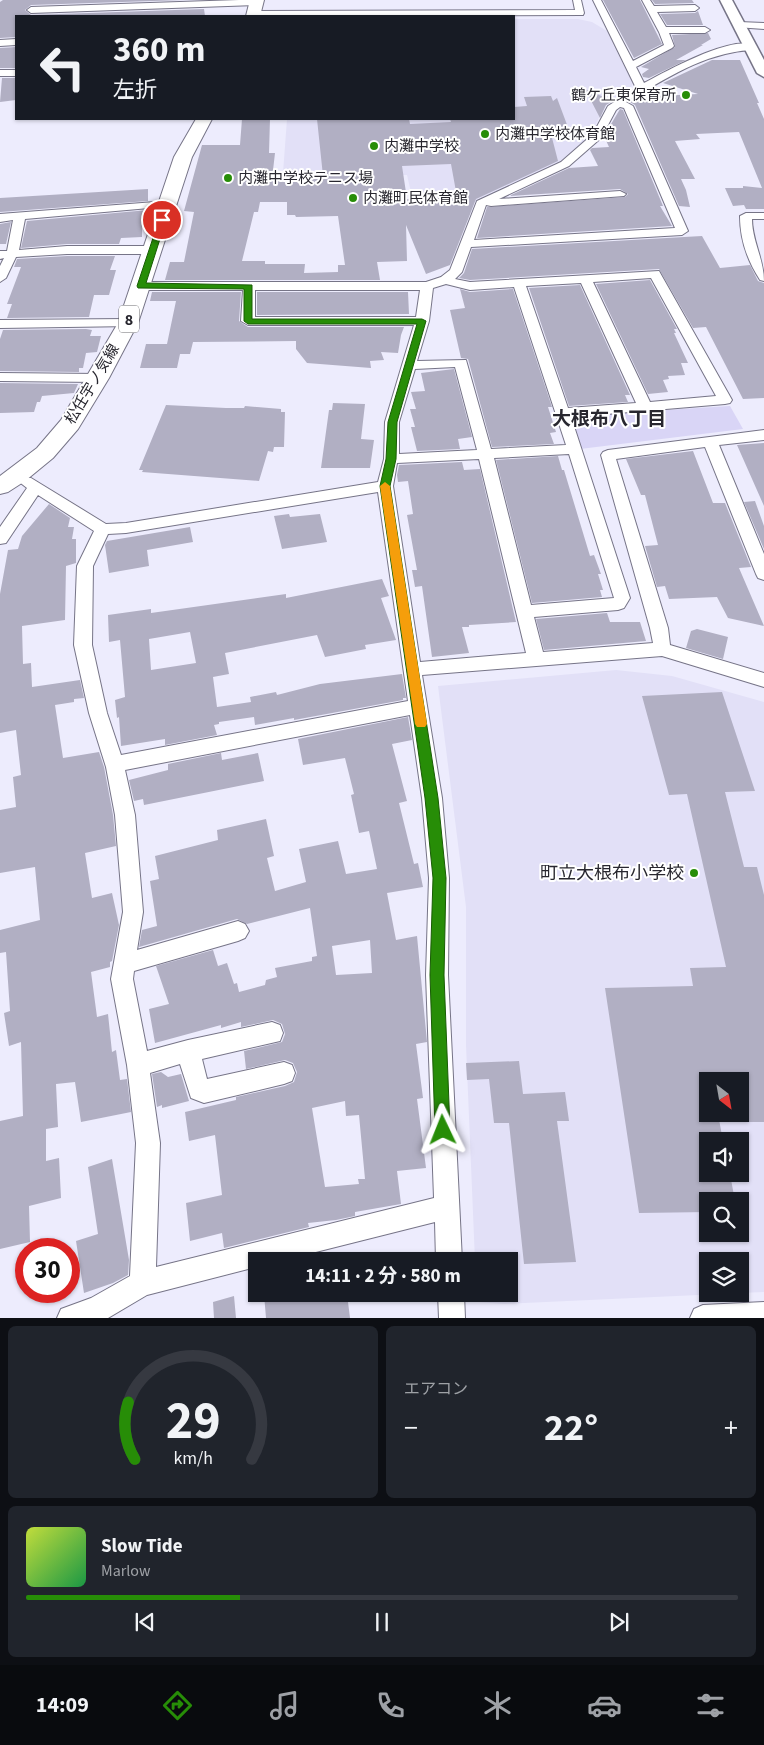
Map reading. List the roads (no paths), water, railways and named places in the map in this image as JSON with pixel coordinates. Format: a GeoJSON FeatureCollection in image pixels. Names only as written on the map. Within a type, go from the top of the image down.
{"type":"FeatureCollection","features":[{"type":"Feature","properties":{"kind":"main road","name":"松任宇ノ気線"},"geometry":{"type":"LineString","coordinates":[[0,486],[17,476],[45,453],[70,424],[98,378],[128,323],[183,157],[203,120]]}},
{"type":"Feature","properties":{"kind":"street"},"geometry":{"type":"LineString","coordinates":[[34,0],[30,13],[138,3],[255,8],[580,13],[577,0]]}},
{"type":"Feature","properties":{"kind":"street"},"geometry":{"type":"LineString","coordinates":[[597,0],[642,89]]}},
{"type":"Feature","properties":{"kind":"street"},"geometry":{"type":"LineString","coordinates":[[726,0],[756,51],[764,73]]}},
{"type":"Feature","properties":{"kind":"street"},"geometry":{"type":"LineString","coordinates":[[632,66],[669,46],[649,4]]}},
{"type":"Feature","properties":{"kind":"street"},"geometry":{"type":"LineString","coordinates":[[649,4],[695,8]]}},
{"type":"Feature","properties":{"kind":"street"},"geometry":{"type":"LineString","coordinates":[[739,25],[764,26]]}},
{"type":"Feature","properties":{"kind":"street"},"geometry":{"type":"LineString","coordinates":[[663,30],[705,30]]}},
{"type":"Feature","properties":{"kind":"street"},"geometry":{"type":"LineString","coordinates":[[0,43],[15,42]]}},
{"type":"Feature","properties":{"kind":"street"},"geometry":{"type":"LineString","coordinates":[[448,1252],[437,975],[439,878],[432,798],[385,486],[391,459],[392,422],[422,321],[436,283],[456,272],[482,203],[564,164],[597,136],[612,108],[642,89],[711,53],[735,48],[756,51]]}},
{"type":"Feature","properties":{"kind":"street"},"geometry":{"type":"LineString","coordinates":[[0,73],[15,73]]}},
{"type":"Feature","properties":{"kind":"street"},"geometry":{"type":"LineString","coordinates":[[467,244],[682,231],[628,106],[618,104]]}},
{"type":"Feature","properties":{"kind":"street"},"geometry":{"type":"LineString","coordinates":[[482,203],[620,194]]}},
{"type":"Feature","properties":{"kind":"street"},"geometry":{"type":"LineString","coordinates":[[0,218],[168,204]]}},
{"type":"Feature","properties":{"kind":"street"},"geometry":{"type":"LineString","coordinates":[[764,216],[746,216],[746,228],[750,248],[764,277]]}},
{"type":"Feature","properties":{"kind":"street"},"geometry":{"type":"LineString","coordinates":[[0,278],[20,217]]}},
{"type":"Feature","properties":{"kind":"street"},"geometry":{"type":"LineString","coordinates":[[6,255],[67,250],[152,250]]}},
{"type":"Feature","properties":{"kind":"street"},"geometry":{"type":"LineString","coordinates":[[141,286],[249,287],[436,283],[470,286],[586,280],[655,274],[725,400],[562,413]]}},
{"type":"Feature","properties":{"kind":"street"},"geometry":{"type":"LineString","coordinates":[[586,280],[645,406]]}},
{"type":"Feature","properties":{"kind":"street"},"geometry":{"type":"LineString","coordinates":[[518,283],[575,449],[622,598],[618,604],[524,612]]}},
{"type":"Feature","properties":{"kind":"street"},"geometry":{"type":"LineString","coordinates":[[249,287],[248,321],[422,321]]}},
{"type":"Feature","properties":{"kind":"street"},"geometry":{"type":"LineString","coordinates":[[0,324],[128,323]]}},
{"type":"Feature","properties":{"kind":"street"},"geometry":{"type":"LineString","coordinates":[[410,365],[461,362],[536,659]]}},
{"type":"Feature","properties":{"kind":"street"},"geometry":{"type":"LineString","coordinates":[[0,377],[98,378]]}},
{"type":"Feature","properties":{"kind":"street"},"geometry":{"type":"LineString","coordinates":[[662,649],[659,628],[608,455],[764,435]]}},
{"type":"Feature","properties":{"kind":"street"},"geometry":{"type":"LineString","coordinates":[[710,442],[764,574]]}},
{"type":"Feature","properties":{"kind":"street"},"geometry":{"type":"LineString","coordinates":[[391,459],[575,449]]}},
{"type":"Feature","properties":{"kind":"street"},"geometry":{"type":"LineString","coordinates":[[17,476],[103,528],[126,528],[385,486]]}},
{"type":"Feature","properties":{"kind":"street"},"geometry":{"type":"LineString","coordinates":[[0,539],[36,487]]}},
{"type":"Feature","properties":{"kind":"street"},"geometry":{"type":"LineString","coordinates":[[103,528],[86,566],[83,645],[98,713],[114,764],[125,815],[133,912],[122,979],[138,1065],[148,1143],[143,1283]]}},
{"type":"Feature","properties":{"kind":"street"},"geometry":{"type":"LineString","coordinates":[[413,669],[662,649],[764,680]]}},
{"type":"Feature","properties":{"kind":"street"},"geometry":{"type":"LineString","coordinates":[[114,764],[419,706]]}},
{"type":"Feature","properties":{"kind":"street"},"geometry":{"type":"LineString","coordinates":[[124,964],[238,931]]}},
{"type":"Feature","properties":{"kind":"street"},"geometry":{"type":"LineString","coordinates":[[138,1065],[188,1051],[272,1033]]}},
{"type":"Feature","properties":{"kind":"street"},"geometry":{"type":"LineString","coordinates":[[188,1051],[199,1090],[204,1091],[284,1073]]}},
{"type":"Feature","properties":{"kind":"street"},"geometry":{"type":"LineString","coordinates":[[70,1318],[98,1313],[143,1283],[446,1207]]}},
{"type":"Feature","properties":{"kind":"street"},"geometry":{"type":"LineString","coordinates":[[451,1302],[452,1318]]}},
{"type":"Feature","properties":{"kind":"street"},"geometry":{"type":"LineString","coordinates":[[703,1318],[764,1315]]}},
{"type":"Feature","properties":{"kind":"place","name":"鶴ケ丘東保育所"},"geometry":{"type":"Point","coordinates":[686,95]}},
{"type":"Feature","properties":{"kind":"place","name":"内灘中学校体育館"},"geometry":{"type":"Point","coordinates":[485,134]}},
{"type":"Feature","properties":{"kind":"place","name":"内灘中学校"},"geometry":{"type":"Point","coordinates":[374,146]}},
{"type":"Feature","properties":{"kind":"place","name":"内灘中学校テニス場"},"geometry":{"type":"Point","coordinates":[228,178]}},
{"type":"Feature","properties":{"kind":"place","name":"内灘町民体育館"},"geometry":{"type":"Point","coordinates":[353,198]}},
{"type":"Feature","properties":{"kind":"place","name":"町立大根布小学校"},"geometry":{"type":"Point","coordinates":[694,873]}},
{"type":"Feature","properties":{"kind":"district","name":"大根布八丁目"},"geometry":{"type":"Point","coordinates":[609,418]}}]}
